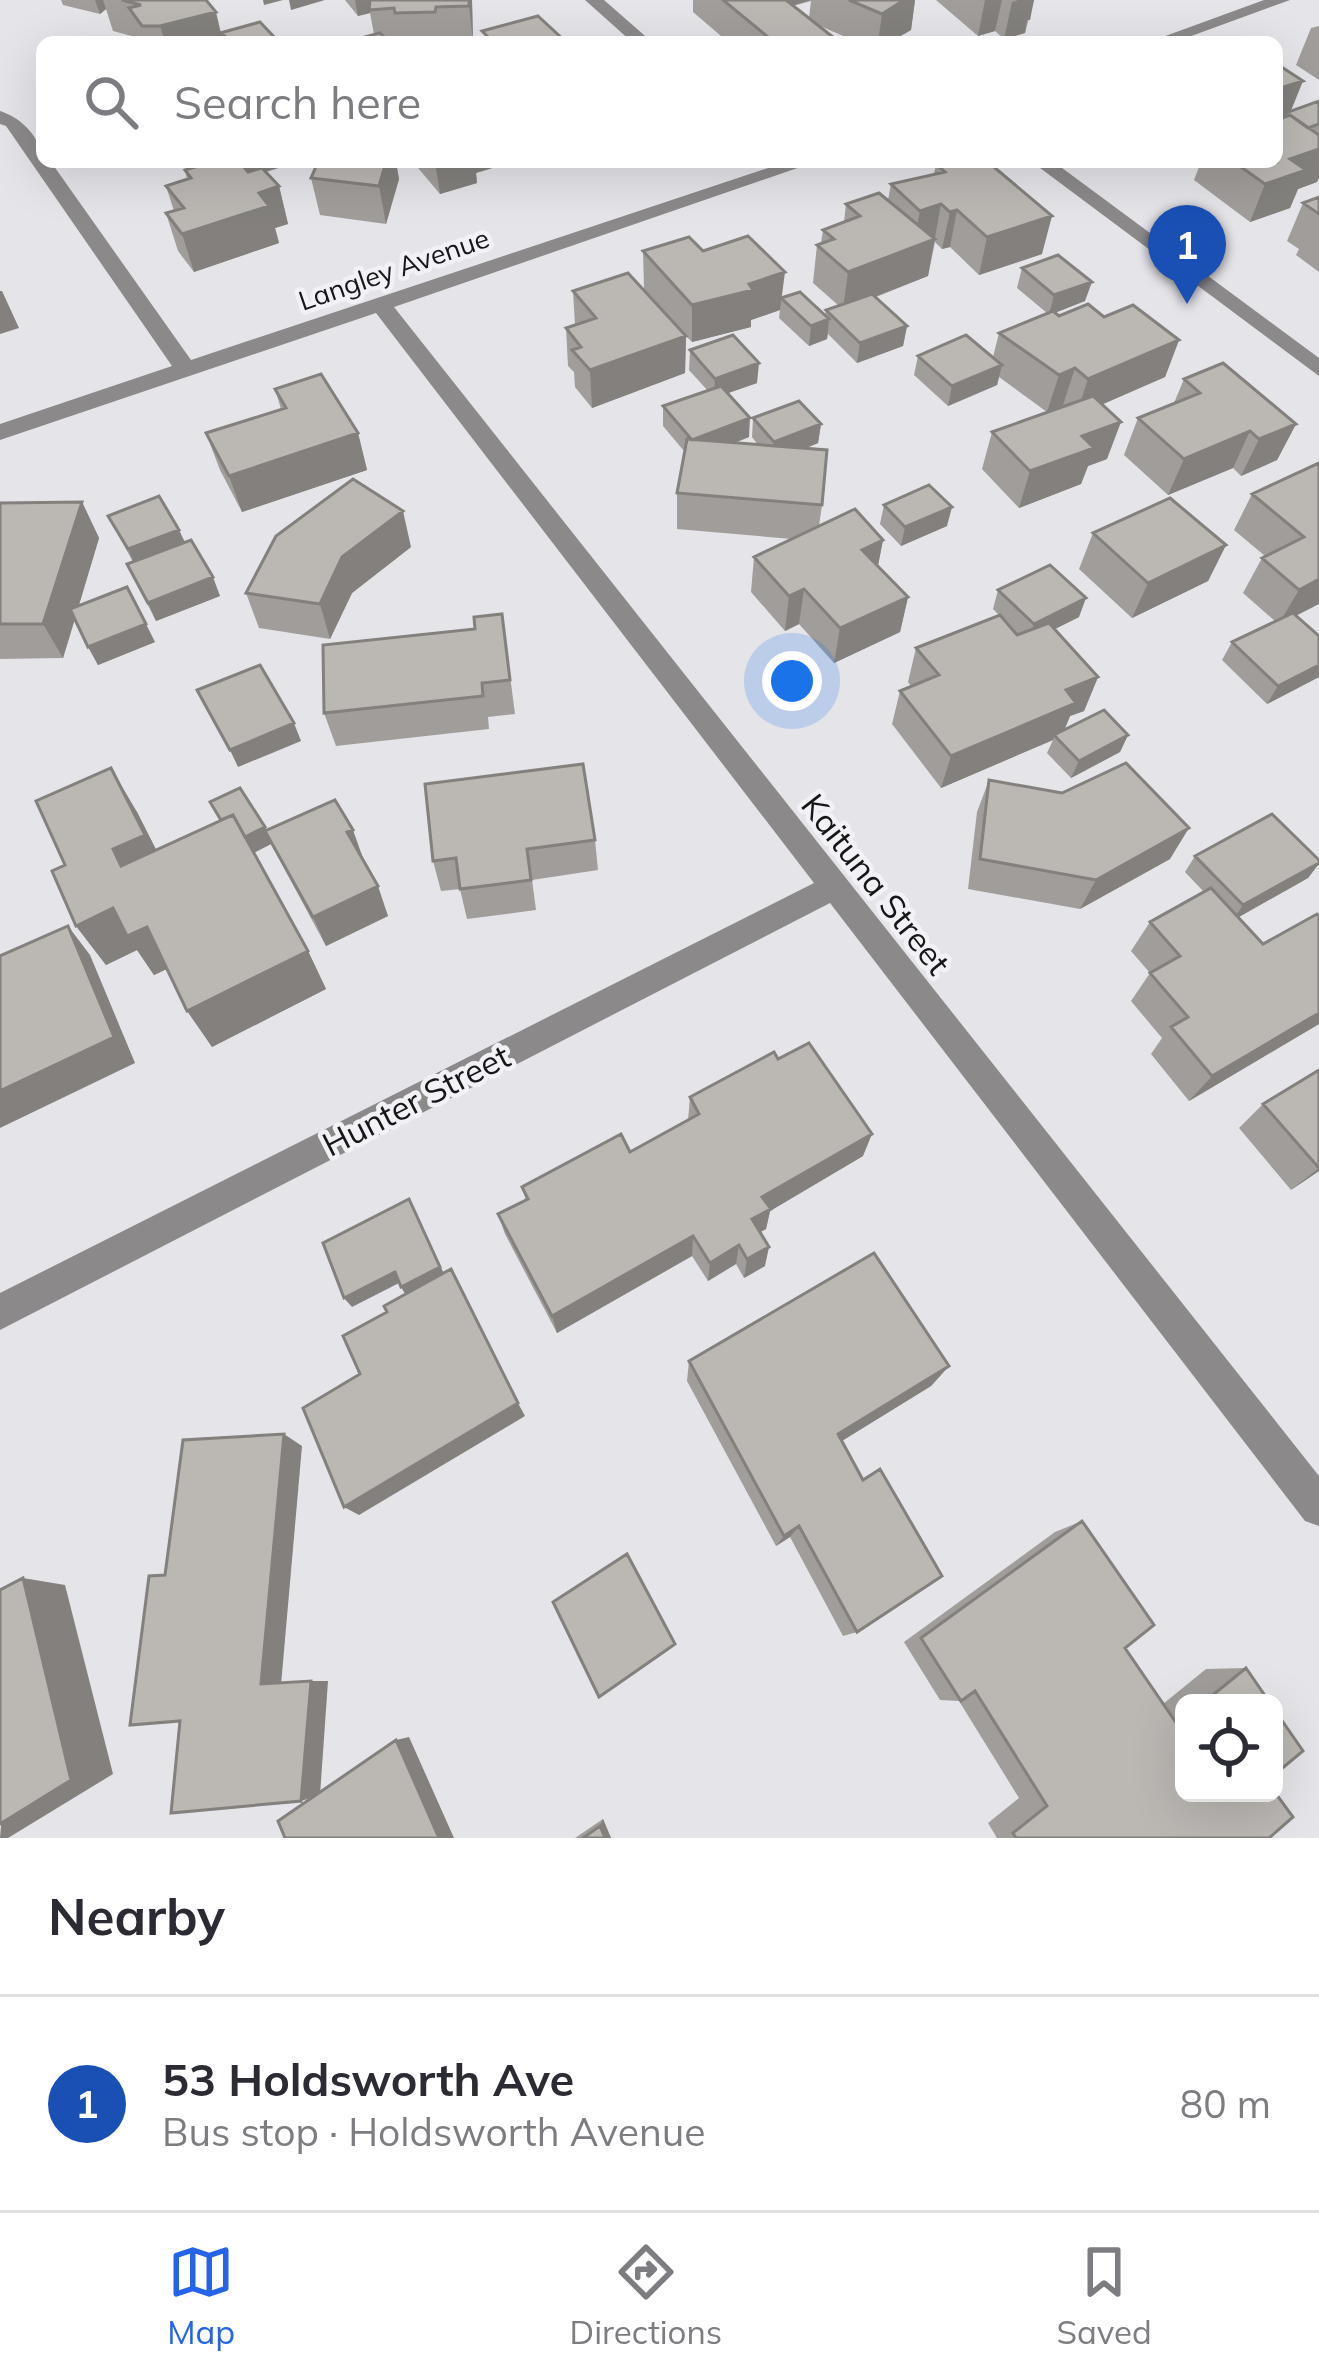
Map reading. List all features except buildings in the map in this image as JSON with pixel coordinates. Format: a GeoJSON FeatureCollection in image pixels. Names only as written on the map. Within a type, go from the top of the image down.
{"type":"FeatureCollection","features":[{"type":"Feature","properties":{"kind":"street"},"geometry":{"type":"LineString","coordinates":[[594,0],[636,36]]}},
{"type":"Feature","properties":{"kind":"street"},"geometry":{"type":"LineString","coordinates":[[1176,36],[1281,0]]}},
{"type":"Feature","properties":{"kind":"street"},"geometry":{"type":"LineString","coordinates":[[0,117],[13,122],[36,155]]}},
{"type":"Feature","properties":{"kind":"street"},"geometry":{"type":"LineString","coordinates":[[45,168],[186,370]]}},
{"type":"Feature","properties":{"kind":"street","name":"Langley Avenue"},"geometry":{"type":"LineString","coordinates":[[0,432],[780,168]]}},
{"type":"Feature","properties":{"kind":"street"},"geometry":{"type":"LineString","coordinates":[[1050,168],[1319,369]]}},
{"type":"Feature","properties":{"kind":"street","name":"Kaituna Street"},"geometry":{"type":"LineString","coordinates":[[379,303],[1319,1507]]}},
{"type":"Feature","properties":{"kind":"street","name":"Hunter Street"},"geometry":{"type":"LineString","coordinates":[[0,1312],[832,888]]}},
{"type":"Feature","properties":{"kind":"place","name":"53 Holdsworth Ave"},"geometry":{"type":"Point","coordinates":[1187,304]}}]}
